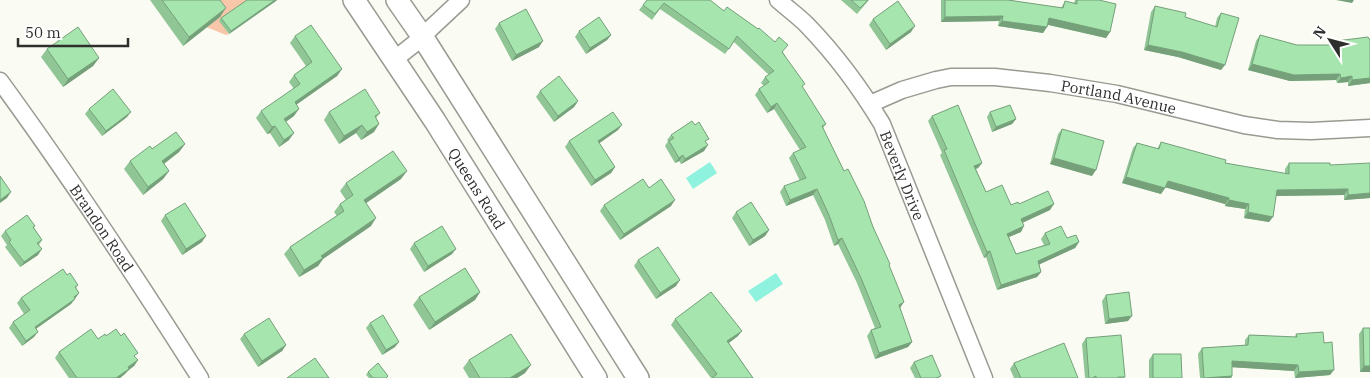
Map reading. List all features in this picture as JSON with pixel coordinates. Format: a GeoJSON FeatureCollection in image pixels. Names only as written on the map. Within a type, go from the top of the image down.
{"type":"FeatureCollection","features":[{"type":"Feature","properties":{"kind":"street","name":"Queens Road"},"geometry":{"type":"LineString","coordinates":[[354,0],[395,59],[596,378]]}},
{"type":"Feature","properties":{"kind":"street"},"geometry":{"type":"LineString","coordinates":[[397,0],[422,36],[638,378]]}},
{"type":"Feature","properties":{"kind":"street"},"geometry":{"type":"LineString","coordinates":[[395,59],[461,0]]}},
{"type":"Feature","properties":{"kind":"street","name":"Beverly Drive"},"geometry":{"type":"LineString","coordinates":[[778,0],[806,24],[826,46],[870,104],[888,138],[984,378]]}},
{"type":"Feature","properties":{"kind":"street","name":"Portland Avenue"},"geometry":{"type":"LineString","coordinates":[[870,104],[902,90],[936,80],[951,77],[995,77],[1050,83],[1117,94],[1242,125],[1311,131],[1370,128]]}},
{"type":"Feature","properties":{"kind":"street","name":"Brandon Road"},"geometry":{"type":"LineString","coordinates":[[0,81],[75,186],[200,378]]}},
{"type":"Feature","properties":{"kind":"street"},"geometry":{"type":"LineString","coordinates":[[567,330],[596,312]]}},
{"type":"Feature","properties":{"kind":"shaded area"},"geometry":{"type":"Polygon","coordinates":[[[208,0],[249,0],[220,21],[229,34],[226,35],[206,27],[208,0]]]}},
{"type":"Feature","properties":{"kind":"water"},"geometry":{"type":"Polygon","coordinates":[[[710,162],[717,173],[693,189],[686,178],[710,162]]]}},
{"type":"Feature","properties":{"kind":"water"},"geometry":{"type":"Polygon","coordinates":[[[776,273],[783,284],[756,302],[748,291],[776,273]]]}},
{"type":"Feature","properties":{"kind":"building"},"geometry":{"type":"Polygon","coordinates":[[[162,0],[220,0],[226,8],[189,37],[162,0]]]}},
{"type":"Feature","properties":{"kind":"building"},"geometry":{"type":"Polygon","coordinates":[[[247,0],[275,0],[231,31],[221,18],[247,0]]]}},
{"type":"Feature","properties":{"kind":"building"},"geometry":{"type":"Polygon","coordinates":[[[647,0],[710,0],[724,11],[727,7],[759,28],[775,42],[779,37],[788,45],[782,52],[805,84],[802,86],[826,124],[822,126],[844,171],[848,169],[864,201],[904,302],[899,305],[912,342],[879,353],[871,330],[881,327],[861,278],[842,238],[838,240],[817,189],[790,200],[784,186],[806,178],[793,153],[806,147],[777,103],[771,107],[759,89],[769,82],[765,77],[774,71],[737,36],[729,49],[664,3],[655,14],[643,5],[647,0]]]}},
{"type":"Feature","properties":{"kind":"building"},"geometry":{"type":"Polygon","coordinates":[[[851,0],[868,0],[860,8],[851,0]]]}},
{"type":"Feature","properties":{"kind":"building"},"geometry":{"type":"Polygon","coordinates":[[[945,0],[1008,0],[1063,8],[1065,1],[1077,4],[1077,0],[1099,0],[1116,4],[1110,32],[1049,18],[1047,27],[1002,21],[1003,16],[945,17],[945,0]]]}},
{"type":"Feature","properties":{"kind":"building"},"geometry":{"type":"Polygon","coordinates":[[[898,1],[915,26],[890,44],[873,19],[898,1]]]}},
{"type":"Feature","properties":{"kind":"building"},"geometry":{"type":"Polygon","coordinates":[[[1155,6],[1186,13],[1185,17],[1217,27],[1221,13],[1239,18],[1225,65],[1182,52],[1148,45],[1155,6]]]}},
{"type":"Feature","properties":{"kind":"building"},"geometry":{"type":"Polygon","coordinates":[[[526,9],[543,41],[516,55],[499,23],[526,9]]]}},
{"type":"Feature","properties":{"kind":"building"},"geometry":{"type":"Polygon","coordinates":[[[599,17],[611,35],[590,48],[579,31],[599,17]]]}},
{"type":"Feature","properties":{"kind":"building"},"geometry":{"type":"Polygon","coordinates":[[[311,25],[342,69],[295,102],[299,109],[284,119],[294,133],[284,140],[275,126],[272,127],[261,111],[300,84],[294,75],[312,62],[295,36],[311,25]]]}},
{"type":"Feature","properties":{"kind":"building"},"geometry":{"type":"Polygon","coordinates":[[[78,27],[99,58],[68,79],[47,49],[78,27]]]}},
{"type":"Feature","properties":{"kind":"building"},"geometry":{"type":"Polygon","coordinates":[[[1260,35],[1297,45],[1337,45],[1336,41],[1368,37],[1370,39],[1370,78],[1352,80],[1352,76],[1341,78],[1340,74],[1294,75],[1252,64],[1260,35]]]}},
{"type":"Feature","properties":{"kind":"building"},"geometry":{"type":"Polygon","coordinates":[[[559,76],[578,101],[558,116],[540,91],[559,76]]]}},
{"type":"Feature","properties":{"kind":"building"},"geometry":{"type":"Polygon","coordinates":[[[113,89],[131,112],[106,131],[89,109],[113,89]]]}},
{"type":"Feature","properties":{"kind":"building"},"geometry":{"type":"Polygon","coordinates":[[[365,89],[380,113],[375,116],[379,124],[367,132],[362,125],[344,136],[329,112],[365,89]]]}},
{"type":"Feature","properties":{"kind":"building"},"geometry":{"type":"Polygon","coordinates":[[[958,105],[982,163],[974,166],[986,192],[1002,185],[1011,205],[1018,202],[1019,204],[1048,191],[1054,204],[1021,219],[1024,226],[1007,234],[1016,254],[1050,244],[1045,233],[1061,226],[1067,238],[1076,235],[1079,242],[1038,261],[1041,272],[1001,285],[990,251],[987,252],[944,150],[947,149],[932,116],[958,105]]]}},
{"type":"Feature","properties":{"kind":"building"},"geometry":{"type":"Polygon","coordinates":[[[1010,105],[1016,119],[996,127],[990,112],[1010,105]]]}},
{"type":"Feature","properties":{"kind":"building"},"geometry":{"type":"Polygon","coordinates":[[[613,112],[622,125],[598,141],[615,167],[595,180],[569,141],[613,112]]]}},
{"type":"Feature","properties":{"kind":"building"},"geometry":{"type":"Polygon","coordinates":[[[692,121],[695,125],[699,122],[709,139],[705,141],[708,145],[685,159],[683,155],[679,158],[669,141],[674,138],[671,135],[692,121]]]}},
{"type":"Feature","properties":{"kind":"building"},"geometry":{"type":"Polygon","coordinates":[[[1062,129],[1104,141],[1096,170],[1054,158],[1062,129]]]}},
{"type":"Feature","properties":{"kind":"building"},"geometry":{"type":"Polygon","coordinates":[[[176,132],[185,144],[162,161],[169,171],[148,187],[130,161],[150,146],[152,149],[176,132]]]}},
{"type":"Feature","properties":{"kind":"building"},"geometry":{"type":"Polygon","coordinates":[[[1161,142],[1226,160],[1225,163],[1289,174],[1289,163],[1330,163],[1330,165],[1370,163],[1370,193],[1348,195],[1348,189],[1277,190],[1273,217],[1248,212],[1249,204],[1229,200],[1229,198],[1168,181],[1165,188],[1126,177],[1137,143],[1159,149],[1161,142]]]}},
{"type":"Feature","properties":{"kind":"building"},"geometry":{"type":"Polygon","coordinates":[[[393,151],[407,171],[364,200],[376,218],[304,270],[290,247],[344,211],[340,204],[353,195],[346,183],[393,151]]]}},
{"type":"Feature","properties":{"kind":"building"},"geometry":{"type":"Polygon","coordinates":[[[0,176],[11,192],[0,200],[0,176]]]}},
{"type":"Feature","properties":{"kind":"building"},"geometry":{"type":"Polygon","coordinates":[[[643,179],[649,188],[661,179],[675,200],[624,234],[604,205],[643,179]]]}},
{"type":"Feature","properties":{"kind":"building"},"geometry":{"type":"Polygon","coordinates":[[[751,202],[769,230],[753,240],[736,212],[751,202]]]}},
{"type":"Feature","properties":{"kind":"building"},"geometry":{"type":"Polygon","coordinates":[[[185,203],[206,236],[186,249],[165,215],[185,203]]]}},
{"type":"Feature","properties":{"kind":"building"},"geometry":{"type":"Polygon","coordinates":[[[27,215],[42,240],[37,243],[42,249],[24,262],[9,242],[11,240],[5,231],[27,215]]]}},
{"type":"Feature","properties":{"kind":"building"},"geometry":{"type":"Polygon","coordinates":[[[442,226],[456,249],[428,266],[414,243],[442,226]]]}},
{"type":"Feature","properties":{"kind":"building"},"geometry":{"type":"Polygon","coordinates":[[[658,247],[680,280],[660,293],[638,260],[658,247]]]}},
{"type":"Feature","properties":{"kind":"building"},"geometry":{"type":"Polygon","coordinates":[[[465,268],[480,292],[435,322],[419,297],[465,268]]]}},
{"type":"Feature","properties":{"kind":"building"},"geometry":{"type":"Polygon","coordinates":[[[63,269],[67,275],[70,273],[78,285],[75,287],[79,293],[74,297],[75,299],[35,327],[38,332],[26,341],[13,322],[30,310],[21,298],[63,269]]]}},
{"type":"Feature","properties":{"kind":"building"},"geometry":{"type":"Polygon","coordinates":[[[711,292],[742,331],[727,341],[753,378],[712,378],[717,374],[675,319],[711,292]]]}},
{"type":"Feature","properties":{"kind":"building"},"geometry":{"type":"Polygon","coordinates":[[[1129,292],[1132,316],[1109,319],[1106,295],[1129,292]]]}},
{"type":"Feature","properties":{"kind":"building"},"geometry":{"type":"Polygon","coordinates":[[[383,315],[399,342],[386,350],[370,323],[383,315]]]}},
{"type":"Feature","properties":{"kind":"building"},"geometry":{"type":"Polygon","coordinates":[[[269,318],[286,345],[262,361],[244,334],[269,318]]]}},
{"type":"Feature","properties":{"kind":"building"},"geometry":{"type":"Polygon","coordinates":[[[1363,328],[1370,328],[1370,366],[1364,366],[1363,328]]]}},
{"type":"Feature","properties":{"kind":"building"},"geometry":{"type":"Polygon","coordinates":[[[91,329],[98,339],[116,329],[121,336],[124,333],[138,353],[134,356],[138,360],[116,378],[77,378],[59,352],[91,329]]]}},
{"type":"Feature","properties":{"kind":"building"},"geometry":{"type":"Polygon","coordinates":[[[1323,332],[1324,343],[1332,342],[1334,370],[1299,372],[1298,365],[1232,361],[1232,376],[1204,378],[1202,348],[1248,345],[1249,335],[1297,337],[1296,334],[1323,332]]]}},
{"type":"Feature","properties":{"kind":"building"},"geometry":{"type":"Polygon","coordinates":[[[511,334],[531,365],[510,378],[480,378],[469,360],[511,334]]]}},
{"type":"Feature","properties":{"kind":"building"},"geometry":{"type":"Polygon","coordinates":[[[1121,335],[1125,377],[1096,378],[1096,376],[1089,378],[1086,338],[1121,335]]]}},
{"type":"Feature","properties":{"kind":"building"},"geometry":{"type":"Polygon","coordinates":[[[1064,343],[1078,378],[1021,378],[1014,363],[1064,343]]]}},
{"type":"Feature","properties":{"kind":"building"},"geometry":{"type":"Polygon","coordinates":[[[1153,354],[1181,354],[1182,378],[1153,378],[1153,354]]]}},
{"type":"Feature","properties":{"kind":"building"},"geometry":{"type":"Polygon","coordinates":[[[932,355],[941,376],[921,378],[914,362],[932,355]]]}},
{"type":"Feature","properties":{"kind":"building"},"geometry":{"type":"Polygon","coordinates":[[[315,358],[329,378],[287,378],[315,358]]]}},
{"type":"Feature","properties":{"kind":"building"},"geometry":{"type":"Polygon","coordinates":[[[378,363],[388,376],[386,378],[373,378],[368,372],[378,363]]]}}]}
